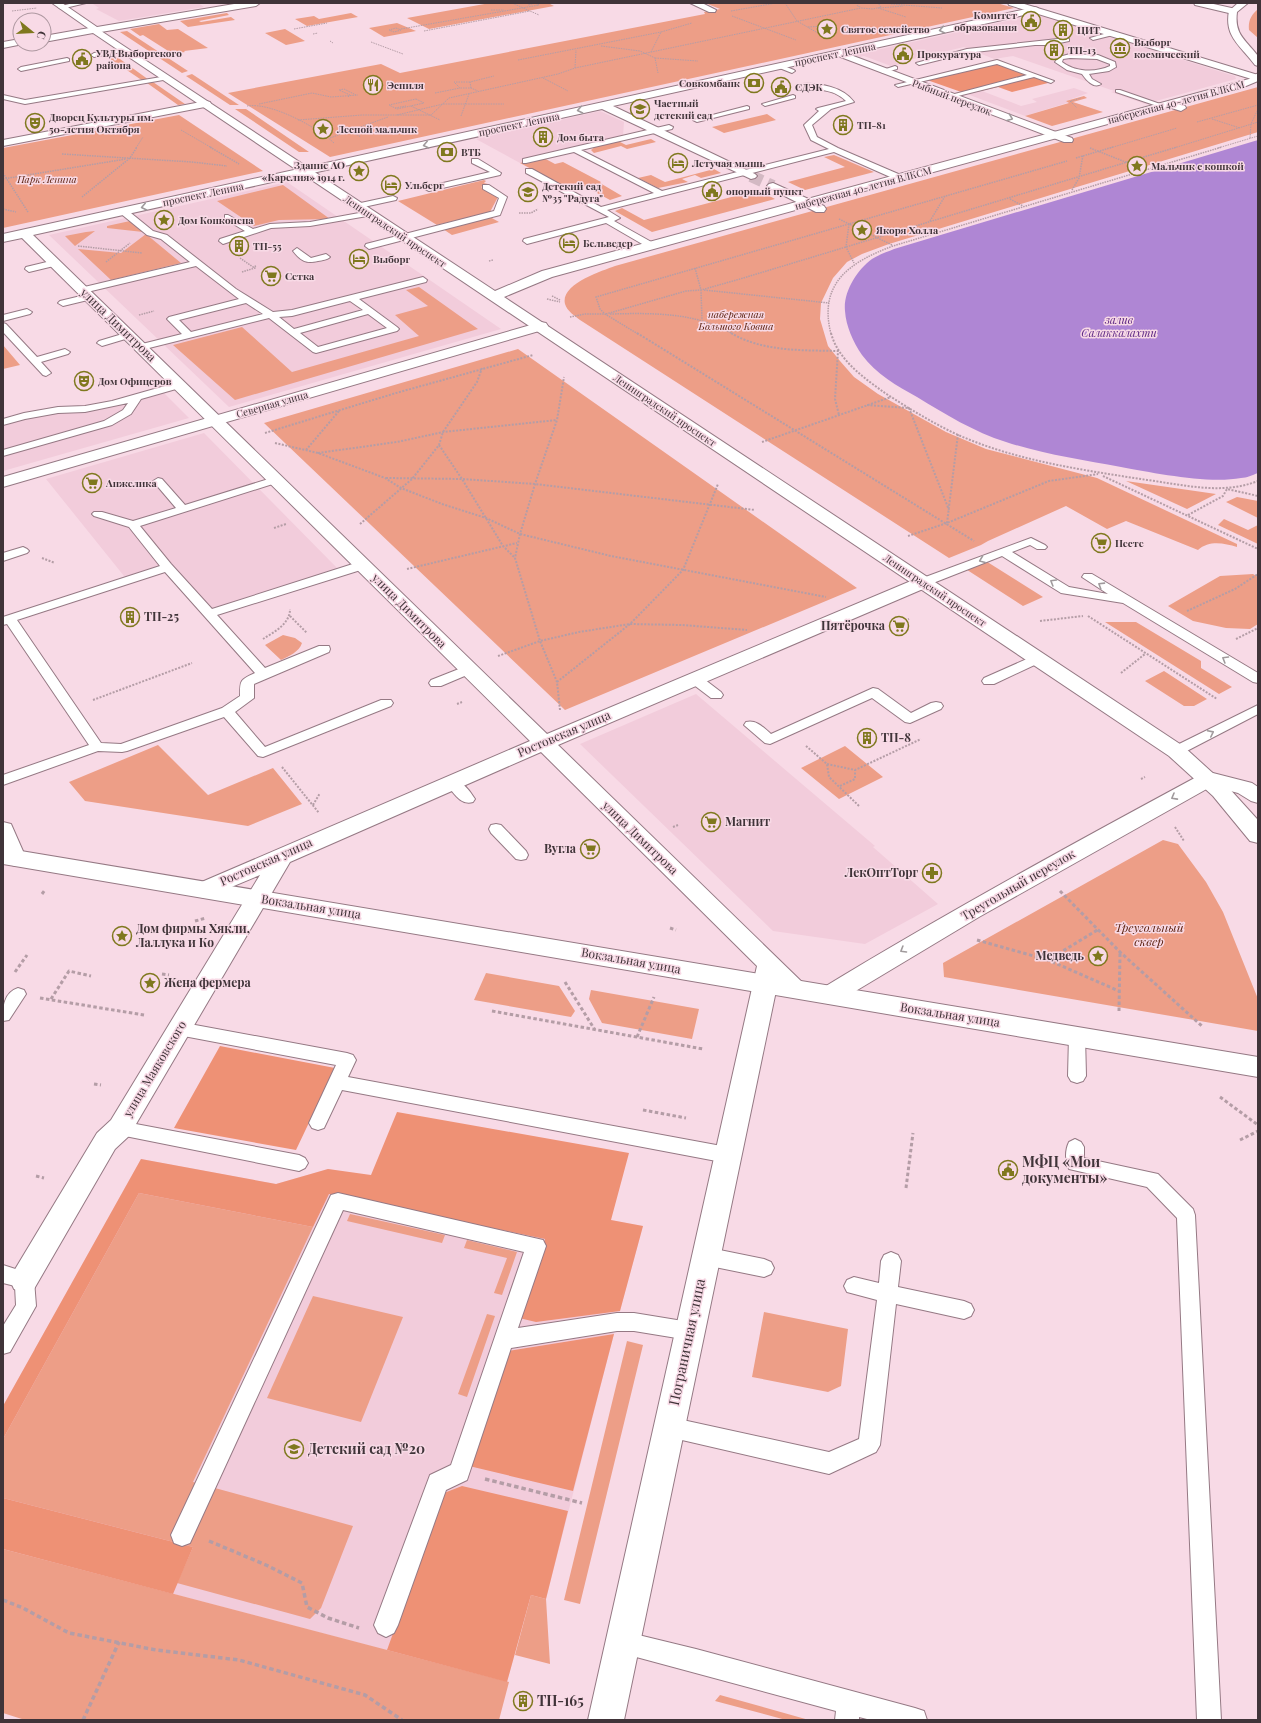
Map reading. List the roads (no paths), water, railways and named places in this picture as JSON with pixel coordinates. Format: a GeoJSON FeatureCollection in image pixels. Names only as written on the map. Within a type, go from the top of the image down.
{"type":"FeatureCollection","features":[{"type":"Feature","properties":{"kind":"street"},"geometry":{"type":"LineString","coordinates":[[52,38],[256,3]]}},
{"type":"Feature","properties":{"kind":"street"},"geometry":{"type":"LineString","coordinates":[[694,3],[712,10]]}},
{"type":"Feature","properties":{"kind":"street"},"geometry":{"type":"LineString","coordinates":[[1012,3],[1257,77]]}},
{"type":"Feature","properties":{"kind":"street"},"geometry":{"type":"LineString","coordinates":[[1198,3],[1233,11]]}},
{"type":"Feature","properties":{"kind":"street"},"geometry":{"type":"LineString","coordinates":[[1244,3],[1233,11],[1230,22],[1231,29],[1254,56],[1258,63]]}},
{"type":"Feature","properties":{"kind":"street","name":"Ленинградский проспект"},"geometry":{"type":"LineString","coordinates":[[59,5],[305,171],[495,296],[1176,751],[1208,779],[1258,836]]}},
{"type":"Feature","properties":{"kind":"street","name":"проспект Ленина"},"geometry":{"type":"LineString","coordinates":[[3,238],[1035,10]]}},
{"type":"Feature","properties":{"kind":"street","name":"Рыбный переулок"},"geometry":{"type":"LineString","coordinates":[[837,54],[1068,140]]}},
{"type":"Feature","properties":{"kind":"street","name":"набережная 40-летия ВЛКСМ"},"geometry":{"type":"LineString","coordinates":[[495,296],[547,274],[1242,84],[1257,77]]}},
{"type":"Feature","properties":{"kind":"street"},"geometry":{"type":"LineString","coordinates":[[3,143],[206,104]]}},
{"type":"Feature","properties":{"kind":"street"},"geometry":{"type":"LineString","coordinates":[[1165,105],[1181,108]]}},
{"type":"Feature","properties":{"kind":"street"},"geometry":{"type":"LineString","coordinates":[[602,106],[748,174]]}},
{"type":"Feature","properties":{"kind":"street"},"geometry":{"type":"LineString","coordinates":[[773,186],[820,209]]}},
{"type":"Feature","properties":{"kind":"street","name":"улица Димитрова"},"geometry":{"type":"LineString","coordinates":[[24,233],[544,743],[767,974],[794,989]]}},
{"type":"Feature","properties":{"kind":"street","name":"Северная улица"},"geometry":{"type":"LineString","coordinates":[[3,482],[540,326]]}},
{"type":"Feature","properties":{"kind":"street","name":"Ростовская улица"},"geometry":{"type":"LineString","coordinates":[[205,890],[282,855],[452,782],[924,582]]}},
{"type":"Feature","properties":{"kind":"street"},"geometry":{"type":"LineString","coordinates":[[1208,779],[1246,788],[1258,796]]}},
{"type":"Feature","properties":{"kind":"street","name":"Треугольный переулок"},"geometry":{"type":"LineString","coordinates":[[830,995],[941,928],[1208,779]]}},
{"type":"Feature","properties":{"kind":"street"},"geometry":{"type":"LineString","coordinates":[[3,829],[9,857]]}},
{"type":"Feature","properties":{"kind":"street","name":"улица Маяковского"},"geometry":{"type":"LineString","coordinates":[[14,1277],[106,1141],[120,1128],[282,855]]}},
{"type":"Feature","properties":{"kind":"street","name":"Вокзальная улица"},"geometry":{"type":"LineString","coordinates":[[9,857],[256,898],[767,974]]}},
{"type":"Feature","properties":{"kind":"street","name":"Пограничная улица"},"geometry":{"type":"LineString","coordinates":[[606,1720],[767,974]]}},
{"type":"Feature","properties":{"kind":"street","name":"Вокзальная улица"},"geometry":{"type":"LineString","coordinates":[[794,989],[1258,1067]]}},
{"type":"Feature","properties":{"kind":"lane"},"geometry":{"type":"LineString","coordinates":[[59,5],[83,3]]}},
{"type":"Feature","properties":{"kind":"lane"},"geometry":{"type":"LineString","coordinates":[[1093,36],[1108,32]]}},
{"type":"Feature","properties":{"kind":"lane"},"geometry":{"type":"LineString","coordinates":[[918,63],[967,51],[1067,40]]}},
{"type":"Feature","properties":{"kind":"lane"},"geometry":{"type":"LineString","coordinates":[[1074,42],[1066,44],[1066,46],[1078,51],[1079,55]]}},
{"type":"Feature","properties":{"kind":"lane"},"geometry":{"type":"LineString","coordinates":[[997,62],[996,59],[1000,47]]}},
{"type":"Feature","properties":{"kind":"lane"},"geometry":{"type":"LineString","coordinates":[[94,55],[125,50]]}},
{"type":"Feature","properties":{"kind":"lane"},"geometry":{"type":"LineString","coordinates":[[1079,55],[1098,57],[1113,63],[1113,67],[1109,69],[1084,71],[1070,69],[1062,66],[1058,62],[1061,58],[1079,55]]}},
{"type":"Feature","properties":{"kind":"lane"},"geometry":{"type":"LineString","coordinates":[[21,69],[67,60]]}},
{"type":"Feature","properties":{"kind":"lane"},"geometry":{"type":"LineString","coordinates":[[898,85],[997,62],[1051,81]]}},
{"type":"Feature","properties":{"kind":"lane"},"geometry":{"type":"LineString","coordinates":[[779,66],[792,71]]}},
{"type":"Feature","properties":{"kind":"lane"},"geometry":{"type":"LineString","coordinates":[[883,71],[895,68]]}},
{"type":"Feature","properties":{"kind":"lane"},"geometry":{"type":"LineString","coordinates":[[1084,71],[1089,80],[1098,84]]}},
{"type":"Feature","properties":{"kind":"lane"},"geometry":{"type":"LineString","coordinates":[[950,96],[1036,75]]}},
{"type":"Feature","properties":{"kind":"lane"},"geometry":{"type":"LineString","coordinates":[[3,97],[24,102],[167,78]]}},
{"type":"Feature","properties":{"kind":"lane"},"geometry":{"type":"LineString","coordinates":[[802,86],[818,85],[848,97],[851,102],[809,111]]}},
{"type":"Feature","properties":{"kind":"lane"},"geometry":{"type":"LineString","coordinates":[[815,91],[826,89]]}},
{"type":"Feature","properties":{"kind":"lane"},"geometry":{"type":"LineString","coordinates":[[1118,91],[1165,105]]}},
{"type":"Feature","properties":{"kind":"lane"},"geometry":{"type":"LineString","coordinates":[[764,104],[791,97],[776,92]]}},
{"type":"Feature","properties":{"kind":"lane"},"geometry":{"type":"LineString","coordinates":[[814,138],[808,126],[817,116],[829,107]]}},
{"type":"Feature","properties":{"kind":"lane"},"geometry":{"type":"LineString","coordinates":[[696,120],[747,108]]}},
{"type":"Feature","properties":{"kind":"lane"},"geometry":{"type":"LineString","coordinates":[[526,161],[669,127]]}},
{"type":"Feature","properties":{"kind":"lane"},"geometry":{"type":"LineString","coordinates":[[803,135],[814,138],[834,150],[900,178]]}},
{"type":"Feature","properties":{"kind":"lane"},"geometry":{"type":"LineString","coordinates":[[575,150],[662,194]]}},
{"type":"Feature","properties":{"kind":"lane"},"geometry":{"type":"LineString","coordinates":[[601,209],[748,174],[834,150]]}},
{"type":"Feature","properties":{"kind":"lane"},"geometry":{"type":"LineString","coordinates":[[429,189],[497,173],[475,161]]}},
{"type":"Feature","properties":{"kind":"lane"},"geometry":{"type":"LineString","coordinates":[[527,242],[616,218],[529,171]]}},
{"type":"Feature","properties":{"kind":"lane"},"geometry":{"type":"LineString","coordinates":[[369,246],[497,213],[503,197],[486,187]]}},
{"type":"Feature","properties":{"kind":"lane"},"geometry":{"type":"LineString","coordinates":[[359,206],[393,198]]}},
{"type":"Feature","properties":{"kind":"lane"},"geometry":{"type":"LineString","coordinates":[[122,211],[150,233],[164,237],[246,300],[271,315],[316,350],[394,329],[352,298]]}},
{"type":"Feature","properties":{"kind":"lane"},"geometry":{"type":"LineString","coordinates":[[223,241],[270,226],[310,224],[370,213]]}},
{"type":"Feature","properties":{"kind":"lane"},"geometry":{"type":"LineString","coordinates":[[228,217],[251,231]]}},
{"type":"Feature","properties":{"kind":"lane"},"geometry":{"type":"LineString","coordinates":[[606,220],[652,246]]}},
{"type":"Feature","properties":{"kind":"lane"},"geometry":{"type":"LineString","coordinates":[[297,251],[309,261],[326,257]]}},
{"type":"Feature","properties":{"kind":"lane"},"geometry":{"type":"LineString","coordinates":[[63,303],[86,294],[197,262]]}},
{"type":"Feature","properties":{"kind":"lane"},"geometry":{"type":"LineString","coordinates":[[28,269],[55,263]]}},
{"type":"Feature","properties":{"kind":"lane"},"geometry":{"type":"LineString","coordinates":[[141,347],[271,315],[292,313],[423,280]]}},
{"type":"Feature","properties":{"kind":"lane"},"geometry":{"type":"LineString","coordinates":[[189,335],[172,319],[246,300]]}},
{"type":"Feature","properties":{"kind":"lane"},"geometry":{"type":"LineString","coordinates":[[292,332],[370,311]]}},
{"type":"Feature","properties":{"kind":"lane"},"geometry":{"type":"LineString","coordinates":[[3,318],[27,312]]}},
{"type":"Feature","properties":{"kind":"lane"},"geometry":{"type":"LineString","coordinates":[[3,326],[46,373]]}},
{"type":"Feature","properties":{"kind":"lane"},"geometry":{"type":"LineString","coordinates":[[102,343],[129,335]]}},
{"type":"Feature","properties":{"kind":"lane"},"geometry":{"type":"LineString","coordinates":[[35,361],[65,352]]}},
{"type":"Feature","properties":{"kind":"lane"},"geometry":{"type":"LineString","coordinates":[[3,422],[24,416],[58,410],[85,409],[106,405],[179,385]]}},
{"type":"Feature","properties":{"kind":"lane"},"geometry":{"type":"LineString","coordinates":[[3,453],[108,423],[127,412],[137,397]]}},
{"type":"Feature","properties":{"kind":"lane"},"geometry":{"type":"LineString","coordinates":[[133,525],[275,480]]}},
{"type":"Feature","properties":{"kind":"lane"},"geometry":{"type":"LineString","coordinates":[[158,481],[183,509]]}},
{"type":"Feature","properties":{"kind":"lane"},"geometry":{"type":"LineString","coordinates":[[98,514],[133,525],[167,567],[263,674]]}},
{"type":"Feature","properties":{"kind":"lane"},"geometry":{"type":"LineString","coordinates":[[924,582],[1031,541],[1041,547]]}},
{"type":"Feature","properties":{"kind":"lane"},"geometry":{"type":"LineString","coordinates":[[3,557],[23,551]]}},
{"type":"Feature","properties":{"kind":"lane"},"geometry":{"type":"LineString","coordinates":[[1000,553],[1066,590],[1131,602]]}},
{"type":"Feature","properties":{"kind":"lane"},"geometry":{"type":"LineString","coordinates":[[209,614],[363,565]]}},
{"type":"Feature","properties":{"kind":"lane"},"geometry":{"type":"LineString","coordinates":[[97,747],[71,708],[6,620],[167,567]]}},
{"type":"Feature","properties":{"kind":"lane"},"geometry":{"type":"LineString","coordinates":[[1088,576],[1258,679]]}},
{"type":"Feature","properties":{"kind":"lane"},"geometry":{"type":"LineString","coordinates":[[3,780],[97,747],[122,748],[227,711],[247,698],[247,682],[324,649]]}},
{"type":"Feature","properties":{"kind":"lane"},"geometry":{"type":"LineString","coordinates":[[989,680],[1038,658]]}},
{"type":"Feature","properties":{"kind":"lane"},"geometry":{"type":"LineString","coordinates":[[436,683],[469,670]]}},
{"type":"Feature","properties":{"kind":"lane"},"geometry":{"type":"LineString","coordinates":[[695,679],[716,695]]}},
{"type":"Feature","properties":{"kind":"lane"},"geometry":{"type":"LineString","coordinates":[[751,725],[770,740],[873,692],[910,719],[936,706]]}},
{"type":"Feature","properties":{"kind":"lane"},"geometry":{"type":"LineString","coordinates":[[227,711],[263,753],[386,703]]}},
{"type":"Feature","properties":{"kind":"lane"},"geometry":{"type":"LineString","coordinates":[[1176,751],[1258,709]]}},
{"type":"Feature","properties":{"kind":"lane"},"geometry":{"type":"LineString","coordinates":[[452,782],[468,799]]}},
{"type":"Feature","properties":{"kind":"lane"},"geometry":{"type":"LineString","coordinates":[[496,829],[522,855]]}},
{"type":"Feature","properties":{"kind":"lane"},"geometry":{"type":"LineString","coordinates":[[3,1015],[18,994]]}},
{"type":"Feature","properties":{"kind":"lane"},"geometry":{"type":"LineString","coordinates":[[179,1029],[347,1060],[318,1123]]}},
{"type":"Feature","properties":{"kind":"lane"},"geometry":{"type":"LineString","coordinates":[[1076,1076],[1077,1036]]}},
{"type":"Feature","properties":{"kind":"lane"},"geometry":{"type":"LineString","coordinates":[[337,1082],[727,1155]]}},
{"type":"Feature","properties":{"kind":"lane"},"geometry":{"type":"LineString","coordinates":[[120,1128],[299,1163]]}},
{"type":"Feature","properties":{"kind":"lane"},"geometry":{"type":"LineString","coordinates":[[1075,1147],[1075,1164],[1152,1180],[1186,1215],[1209,1720]]}},
{"type":"Feature","properties":{"kind":"lane"},"geometry":{"type":"LineString","coordinates":[[182,1535],[338,1200],[536,1246],[459,1472],[438,1483],[386,1626]]}},
{"type":"Feature","properties":{"kind":"lane"},"geometry":{"type":"LineString","coordinates":[[706,1256],[764,1268]]}},
{"type":"Feature","properties":{"kind":"lane"},"geometry":{"type":"LineString","coordinates":[[669,1427],[829,1463],[868,1445],[891,1261]]}},
{"type":"Feature","properties":{"kind":"lane"},"geometry":{"type":"LineString","coordinates":[[3,1345],[26,1306],[14,1277]]}},
{"type":"Feature","properties":{"kind":"lane"},"geometry":{"type":"LineString","coordinates":[[854,1286],[964,1310]]}},
{"type":"Feature","properties":{"kind":"lane"},"geometry":{"type":"LineString","coordinates":[[504,1340],[617,1322],[634,1322],[689,1331]]}},
{"type":"Feature","properties":{"kind":"lane"},"geometry":{"type":"LineString","coordinates":[[622,1643],[696,1661],[848,1711],[915,1720]]}},
{"type":"Feature","properties":{"kind":"water","name":"залив Салаккалахти"},"geometry":{"type":"Polygon","coordinates":[[[1258,140],[1258,473],[1245,478],[1213,480],[1197,479],[1149,472],[1063,456],[1006,442],[960,422],[894,384],[880,374],[868,362],[862,355],[853,339],[848,328],[845,311],[846,296],[856,275],[866,264],[877,256],[894,249],[1258,140]]]}},
{"type":"Feature","properties":{"kind":"tunnel"},"geometry":{"type":"LineString","coordinates":[[751,176],[773,186]]}},
{"type":"Feature","properties":{"kind":"place","name":"Комитет образования"},"geometry":{"type":"Point","coordinates":[1031,21]}},
{"type":"Feature","properties":{"kind":"place","name":"Святое семейство"},"geometry":{"type":"Point","coordinates":[827,29]}},
{"type":"Feature","properties":{"kind":"place","name":"ЦИТ"},"geometry":{"type":"Point","coordinates":[1063,30]}},
{"type":"Feature","properties":{"kind":"place","name":"Выборг космический"},"geometry":{"type":"Point","coordinates":[1120,48]}},
{"type":"Feature","properties":{"kind":"place","name":"ТП-13"},"geometry":{"type":"Point","coordinates":[1054,50]}},
{"type":"Feature","properties":{"kind":"place","name":"Прокуратура"},"geometry":{"type":"Point","coordinates":[903,54]}},
{"type":"Feature","properties":{"kind":"place","name":"УВД Выборгского района"},"geometry":{"type":"Point","coordinates":[82,59]}},
{"type":"Feature","properties":{"kind":"place","name":"Совкомбанк"},"geometry":{"type":"Point","coordinates":[754,83]}},
{"type":"Feature","properties":{"kind":"place","name":"Эспиля"},"geometry":{"type":"Point","coordinates":[373,85]}},
{"type":"Feature","properties":{"kind":"place","name":"СДЭК"},"geometry":{"type":"Point","coordinates":[781,87]}},
{"type":"Feature","properties":{"kind":"place","name":"Частный детский сад"},"geometry":{"type":"Point","coordinates":[640,109]}},
{"type":"Feature","properties":{"kind":"place","name":"Дворец Культуры им. 50-летия Октября"},"geometry":{"type":"Point","coordinates":[35,123]}},
{"type":"Feature","properties":{"kind":"place","name":"ТП-81"},"geometry":{"type":"Point","coordinates":[843,125]}},
{"type":"Feature","properties":{"kind":"place","name":"Лесной мальчик"},"geometry":{"type":"Point","coordinates":[323,129]}},
{"type":"Feature","properties":{"kind":"place","name":"Дом быта"},"geometry":{"type":"Point","coordinates":[543,137]}},
{"type":"Feature","properties":{"kind":"place","name":"ВТБ"},"geometry":{"type":"Point","coordinates":[447,152]}},
{"type":"Feature","properties":{"kind":"place","name":"Летучая мышь"},"geometry":{"type":"Point","coordinates":[678,163]}},
{"type":"Feature","properties":{"kind":"place","name":"Мальчик с кошкой"},"geometry":{"type":"Point","coordinates":[1137,166]}},
{"type":"Feature","properties":{"kind":"place","name":"Здание АО «Карелия» 1914 г."},"geometry":{"type":"Point","coordinates":[359,171]}},
{"type":"Feature","properties":{"kind":"place","name":"Ульберг"},"geometry":{"type":"Point","coordinates":[391,185]}},
{"type":"Feature","properties":{"kind":"place","name":"опорный пункт"},"geometry":{"type":"Point","coordinates":[712,191]}},
{"type":"Feature","properties":{"kind":"place","name":"Детский сад №35 \"Радуга\""},"geometry":{"type":"Point","coordinates":[528,192]}},
{"type":"Feature","properties":{"kind":"place","name":"Дом Конконена"},"geometry":{"type":"Point","coordinates":[164,220]}},
{"type":"Feature","properties":{"kind":"place","name":"Якоря Холла"},"geometry":{"type":"Point","coordinates":[862,230]}},
{"type":"Feature","properties":{"kind":"place","name":"Бельведер"},"geometry":{"type":"Point","coordinates":[569,243]}},
{"type":"Feature","properties":{"kind":"place","name":"ТП-55"},"geometry":{"type":"Point","coordinates":[239,246]}},
{"type":"Feature","properties":{"kind":"place","name":"Выборг"},"geometry":{"type":"Point","coordinates":[359,259]}},
{"type":"Feature","properties":{"kind":"place","name":"Сетка"},"geometry":{"type":"Point","coordinates":[271,276]}},
{"type":"Feature","properties":{"kind":"place","name":"Дом Офицеров"},"geometry":{"type":"Point","coordinates":[84,381]}},
{"type":"Feature","properties":{"kind":"place","name":"Анжелика"},"geometry":{"type":"Point","coordinates":[92,483]}},
{"type":"Feature","properties":{"kind":"place","name":"Несте"},"geometry":{"type":"Point","coordinates":[1101,543]}},
{"type":"Feature","properties":{"kind":"place","name":"ТП-25"},"geometry":{"type":"Point","coordinates":[130,617]}},
{"type":"Feature","properties":{"kind":"place","name":"Пятёрочка"},"geometry":{"type":"Point","coordinates":[899,626]}},
{"type":"Feature","properties":{"kind":"place","name":"ТП-8"},"geometry":{"type":"Point","coordinates":[867,738]}},
{"type":"Feature","properties":{"kind":"place","name":"Магнит"},"geometry":{"type":"Point","coordinates":[711,822]}},
{"type":"Feature","properties":{"kind":"place","name":"Вугла"},"geometry":{"type":"Point","coordinates":[590,849]}},
{"type":"Feature","properties":{"kind":"place","name":"ЛекОптТорг"},"geometry":{"type":"Point","coordinates":[932,873]}},
{"type":"Feature","properties":{"kind":"place","name":"Дом фирмы Хякли, Лаллука и Ко"},"geometry":{"type":"Point","coordinates":[122,936]}},
{"type":"Feature","properties":{"kind":"place","name":"Медведь"},"geometry":{"type":"Point","coordinates":[1098,956]}},
{"type":"Feature","properties":{"kind":"place","name":"Жена фермера"},"geometry":{"type":"Point","coordinates":[150,983]}},
{"type":"Feature","properties":{"kind":"place","name":"МФЦ «Мои документы»"},"geometry":{"type":"Point","coordinates":[1008,1170]}},
{"type":"Feature","properties":{"kind":"place","name":"Детский сад №20"},"geometry":{"type":"Point","coordinates":[294,1449]}},
{"type":"Feature","properties":{"kind":"place","name":"ТП-165"},"geometry":{"type":"Point","coordinates":[523,1701]}},
{"type":"Feature","properties":{"kind":"park label","name":"Парк Ленина"},"geometry":{"type":"Point","coordinates":[47,179]}},
{"type":"Feature","properties":{"kind":"park label","name":"набережная Большого Ковша"},"geometry":{"type":"Point","coordinates":[736,320]}},
{"type":"Feature","properties":{"kind":"park label","name":"Треугольный сквер"},"geometry":{"type":"Point","coordinates":[1149,935]}}]}
